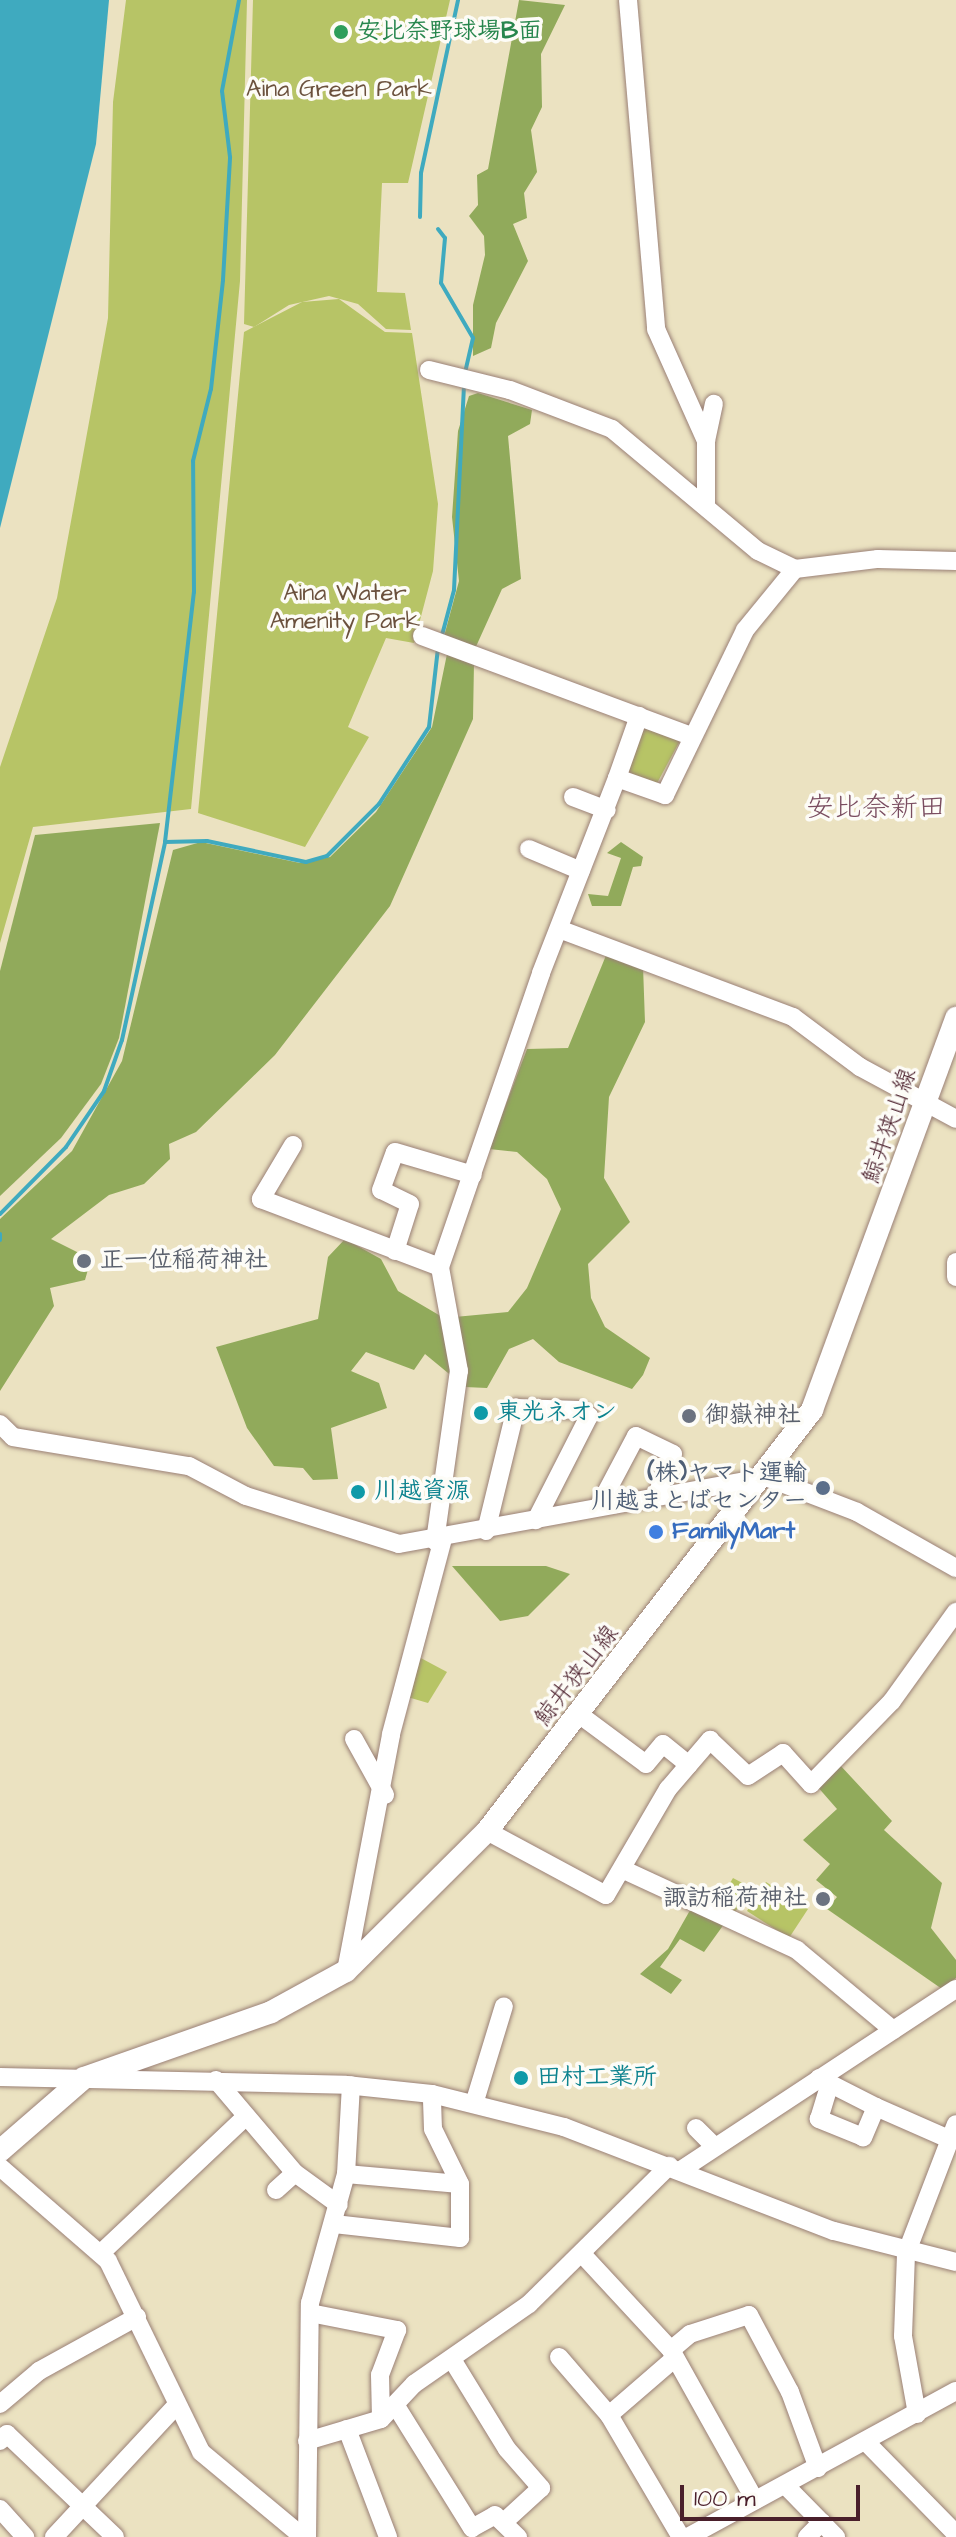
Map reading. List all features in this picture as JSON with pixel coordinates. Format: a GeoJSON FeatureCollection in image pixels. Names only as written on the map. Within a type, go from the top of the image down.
{"type":"FeatureCollection","features":[{"type":"Feature","properties":{"kind":"main road","name":"鯨井狭山線"},"geometry":{"type":"LineString","coordinates":[[0,2151],[84,2078],[271,2012],[346,1971],[487,1831],[766,1477],[829,1373],[956,1018]]}},
{"type":"Feature","properties":{"kind":"street"},"geometry":{"type":"LineString","coordinates":[[628,0],[656,329],[706,441]]}},
{"type":"Feature","properties":{"kind":"street"},"geometry":{"type":"LineString","coordinates":[[429,370],[597,422],[706,506],[758,551],[795,569],[878,559],[956,561]]}},
{"type":"Feature","properties":{"kind":"street"},"geometry":{"type":"LineString","coordinates":[[706,506],[706,441],[714,404]]}},
{"type":"Feature","properties":{"kind":"street"},"geometry":{"type":"LineString","coordinates":[[617,778],[665,795],[745,630],[795,569]]}},
{"type":"Feature","properties":{"kind":"street"},"geometry":{"type":"LineString","coordinates":[[434,640],[691,736]]}},
{"type":"Feature","properties":{"kind":"street"},"geometry":{"type":"LineString","coordinates":[[346,1971],[385,1795],[391,1734],[439,1540],[459,1371],[440,1267],[559,929],[607,810],[639,716]]}},
{"type":"Feature","properties":{"kind":"street"},"geometry":{"type":"LineString","coordinates":[[573,797],[607,810]]}},
{"type":"Feature","properties":{"kind":"street"},"geometry":{"type":"LineString","coordinates":[[529,849],[581,871]]}},
{"type":"Feature","properties":{"kind":"street"},"geometry":{"type":"LineString","coordinates":[[559,929],[793,1017],[925,1105],[956,1119]]}},
{"type":"Feature","properties":{"kind":"street"},"geometry":{"type":"LineString","coordinates":[[293,1145],[261,1199],[440,1267]]}},
{"type":"Feature","properties":{"kind":"street"},"geometry":{"type":"LineString","coordinates":[[395,1251],[410,1204],[381,1190],[395,1152],[473,1175]]}},
{"type":"Feature","properties":{"kind":"street"},"geometry":{"type":"LineString","coordinates":[[956,1262],[956,1277]]}},
{"type":"Feature","properties":{"kind":"street"},"geometry":{"type":"LineString","coordinates":[[486,1531],[516,1408],[579,1410],[589,1416],[536,1520]]}},
{"type":"Feature","properties":{"kind":"street"},"geometry":{"type":"LineString","coordinates":[[0,1424],[13,1437],[189,1466],[246,1496],[399,1544],[439,1540],[657,1494],[766,1477],[857,1512],[956,1568]]}},
{"type":"Feature","properties":{"kind":"street"},"geometry":{"type":"LineString","coordinates":[[599,1506],[636,1436],[673,1454],[657,1494]]}},
{"type":"Feature","properties":{"kind":"street"},"geometry":{"type":"LineString","coordinates":[[487,1831],[606,1895],[668,1789],[710,1740],[748,1776],[783,1753],[811,1784],[892,1701],[956,1612]]}},
{"type":"Feature","properties":{"kind":"street"},"geometry":{"type":"LineString","coordinates":[[580,1715],[646,1764],[668,1789]]}},
{"type":"Feature","properties":{"kind":"street"},"geometry":{"type":"LineString","coordinates":[[354,1739],[385,1795]]}},
{"type":"Feature","properties":{"kind":"street"},"geometry":{"type":"LineString","coordinates":[[646,1764],[663,1744],[689,1765]]}},
{"type":"Feature","properties":{"kind":"street"},"geometry":{"type":"LineString","coordinates":[[622,1869],[797,1950],[893,2030]]}},
{"type":"Feature","properties":{"kind":"street"},"geometry":{"type":"LineString","coordinates":[[307,2441],[381,2419],[414,2384],[453,2361],[583,2255],[675,2168],[825,2081],[893,2030],[956,1989]]}},
{"type":"Feature","properties":{"kind":"street"},"geometry":{"type":"LineString","coordinates":[[474,2104],[504,2006]]}},
{"type":"Feature","properties":{"kind":"street"},"geometry":{"type":"LineString","coordinates":[[157,2053],[160,2080]]}},
{"type":"Feature","properties":{"kind":"street"},"geometry":{"type":"LineString","coordinates":[[0,2077],[351,2085],[432,2094],[474,2104],[675,2168],[906,2254],[956,2262]]}},
{"type":"Feature","properties":{"kind":"street"},"geometry":{"type":"LineString","coordinates":[[216,2080],[243,2119],[337,2214],[460,2238],[460,2184],[433,2129],[432,2094]]}},
{"type":"Feature","properties":{"kind":"street"},"geometry":{"type":"LineString","coordinates":[[825,2081],[952,2145],[906,2254],[903,2336],[917,2414]]}},
{"type":"Feature","properties":{"kind":"street"},"geometry":{"type":"LineString","coordinates":[[825,2081],[819,2119],[861,2138],[876,2107]]}},
{"type":"Feature","properties":{"kind":"street"},"geometry":{"type":"LineString","coordinates":[[305,2537],[310,2313],[346,2174],[351,2085]]}},
{"type":"Feature","properties":{"kind":"street"},"geometry":{"type":"LineString","coordinates":[[101,2253],[243,2119]]}},
{"type":"Feature","properties":{"kind":"street"},"geometry":{"type":"LineString","coordinates":[[696,2128],[714,2146]]}},
{"type":"Feature","properties":{"kind":"street"},"geometry":{"type":"LineString","coordinates":[[0,2167],[101,2253],[137,2317],[174,2408],[210,2461],[305,2537]]}},
{"type":"Feature","properties":{"kind":"street"},"geometry":{"type":"LineString","coordinates":[[276,2190],[295,2173]]}},
{"type":"Feature","properties":{"kind":"street"},"geometry":{"type":"LineString","coordinates":[[346,2174],[460,2184]]}},
{"type":"Feature","properties":{"kind":"street"},"geometry":{"type":"LineString","coordinates":[[583,2255],[673,2354],[755,2500]]}},
{"type":"Feature","properties":{"kind":"street"},"geometry":{"type":"LineString","coordinates":[[310,2313],[398,2332],[380,2375],[381,2419]]}},
{"type":"Feature","properties":{"kind":"street"},"geometry":{"type":"LineString","coordinates":[[609,2415],[690,2334],[749,2315],[790,2392],[818,2468]]}},
{"type":"Feature","properties":{"kind":"street"},"geometry":{"type":"LineString","coordinates":[[0,2404],[39,2371],[137,2317]]}},
{"type":"Feature","properties":{"kind":"street"},"geometry":{"type":"LineString","coordinates":[[559,2357],[609,2415],[681,2537]]}},
{"type":"Feature","properties":{"kind":"street"},"geometry":{"type":"LineString","coordinates":[[453,2361],[507,2449],[541,2488],[505,2521]]}},
{"type":"Feature","properties":{"kind":"street"},"geometry":{"type":"LineString","coordinates":[[688,2537],[917,2414],[952,2401]]}},
{"type":"Feature","properties":{"kind":"street"},"geometry":{"type":"LineString","coordinates":[[396,2406],[464,2532],[495,2515],[505,2521],[518,2537]]}},
{"type":"Feature","properties":{"kind":"street"},"geometry":{"type":"LineString","coordinates":[[54,2537],[174,2408]]}},
{"type":"Feature","properties":{"kind":"street"},"geometry":{"type":"LineString","coordinates":[[347,2429],[388,2537]]}},
{"type":"Feature","properties":{"kind":"street"},"geometry":{"type":"LineString","coordinates":[[0,2441],[7,2434],[115,2537]]}},
{"type":"Feature","properties":{"kind":"street"},"geometry":{"type":"LineString","coordinates":[[865,2441],[956,2534]]}},
{"type":"Feature","properties":{"kind":"street"},"geometry":{"type":"LineString","coordinates":[[785,2485],[836,2537]]}},
{"type":"Feature","properties":{"kind":"street"},"geometry":{"type":"LineString","coordinates":[[0,2509],[25,2537]]}},
{"type":"Feature","properties":{"kind":"street"},"geometry":{"type":"LineString","coordinates":[[807,2537],[822,2522]]}},
{"type":"Feature","properties":{"kind":"green space"},"geometry":{"type":"Polygon","coordinates":[[[126,0],[247,0],[240,281],[191,809],[33,827],[0,943],[0,767],[57,598],[108,318],[113,102],[126,0]]]}},
{"type":"Feature","properties":{"kind":"green space","name":"Aina Green Park"},"geometry":{"type":"Polygon","coordinates":[[[253,0],[450,0],[408,183],[382,183],[377,292],[405,293],[411,330],[386,329],[358,304],[329,296],[289,305],[254,327],[244,324],[253,0]]]}},
{"type":"Feature","properties":{"kind":"green space"},"geometry":{"type":"Polygon","coordinates":[[[519,0],[565,5],[541,54],[542,107],[531,130],[537,172],[524,193],[527,218],[513,224],[528,261],[496,323],[491,348],[473,356],[473,305],[485,255],[484,236],[469,216],[478,205],[477,175],[488,169],[519,0]]]}},
{"type":"Feature","properties":{"kind":"green space","name":"Aina Water Amenity Park"},"geometry":{"type":"Polygon","coordinates":[[[339,299],[385,332],[412,333],[438,504],[433,571],[414,643],[386,638],[348,727],[369,737],[305,847],[198,813],[244,332],[302,302],[339,299]]]}},
{"type":"Feature","properties":{"kind":"green space"},"geometry":{"type":"Polygon","coordinates":[[[478,393],[532,410],[530,424],[508,436],[521,579],[502,589],[474,651],[443,640],[459,581],[452,517],[458,431],[469,396],[478,393]]]}},
{"type":"Feature","properties":{"kind":"green space"},"geometry":{"type":"Polygon","coordinates":[[[447,654],[474,663],[473,719],[390,906],[275,1055],[196,1132],[169,1144],[170,1159],[144,1184],[109,1195],[51,1239],[91,1259],[85,1280],[50,1288],[54,1306],[0,1391],[0,1219],[72,1151],[122,1061],[173,850],[201,842],[300,863],[330,857],[376,812],[432,727],[447,654]]]}},
{"type":"Feature","properties":{"kind":"green space"},"geometry":{"type":"Polygon","coordinates":[[[643,722],[682,737],[655,787],[623,773],[643,722]]]}},
{"type":"Feature","properties":{"kind":"green space"},"geometry":{"type":"Polygon","coordinates":[[[160,823],[119,1038],[101,1084],[61,1138],[0,1196],[0,971],[35,835],[160,823]]]}},
{"type":"Feature","properties":{"kind":"green space"},"geometry":{"type":"Polygon","coordinates":[[[621,842],[643,857],[641,866],[633,867],[621,906],[592,906],[588,894],[608,896],[621,858],[607,853],[621,842]]]}},
{"type":"Feature","properties":{"kind":"green space"},"geometry":{"type":"Polygon","coordinates":[[[607,953],[643,966],[645,1022],[609,1097],[604,1178],[630,1222],[588,1264],[591,1298],[605,1327],[650,1358],[643,1375],[632,1389],[559,1362],[533,1339],[509,1349],[487,1388],[465,1387],[425,1354],[414,1370],[366,1352],[351,1371],[379,1383],[387,1408],[331,1428],[338,1479],[313,1480],[303,1468],[274,1466],[247,1428],[216,1347],[318,1319],[328,1257],[345,1239],[381,1259],[398,1291],[444,1318],[508,1312],[527,1288],[561,1209],[547,1179],[517,1152],[489,1149],[527,1049],[568,1048],[607,953]]]}},
{"type":"Feature","properties":{"kind":"green space"},"geometry":{"type":"Polygon","coordinates":[[[452,1566],[546,1566],[570,1574],[528,1616],[500,1621],[452,1566]]]}},
{"type":"Feature","properties":{"kind":"green space"},"geometry":{"type":"Polygon","coordinates":[[[417,1656],[447,1672],[428,1703],[404,1696],[417,1656]]]}},
{"type":"Feature","properties":{"kind":"green space"},"geometry":{"type":"Polygon","coordinates":[[[839,1764],[892,1821],[884,1830],[942,1883],[931,1928],[956,1960],[956,1978],[942,1989],[827,1909],[837,1897],[816,1880],[830,1864],[803,1840],[837,1809],[816,1785],[839,1764]]]}},
{"type":"Feature","properties":{"kind":"green space"},"geometry":{"type":"Polygon","coordinates":[[[733,1878],[752,1888],[735,1912],[716,1906],[733,1878]]]}},
{"type":"Feature","properties":{"kind":"green space"},"geometry":{"type":"Polygon","coordinates":[[[766,1882],[808,1909],[789,1938],[747,1911],[766,1882]]]}},
{"type":"Feature","properties":{"kind":"green space"},"geometry":{"type":"Polygon","coordinates":[[[693,1905],[727,1920],[704,1952],[680,1939],[660,1967],[682,1980],[671,1994],[640,1974],[668,1949],[693,1905]]]}},
{"type":"Feature","properties":{"kind":"water"},"geometry":{"type":"Polygon","coordinates":[[[0,0],[109,0],[96,144],[0,528],[0,0]]]}},
{"type":"Feature","properties":{"kind":"waterway"},"geometry":{"type":"LineString","coordinates":[[0,1214],[66,1147],[104,1091],[122,1040],[165,842],[194,592],[193,461],[211,389],[223,280],[230,157],[222,91],[239,0]]}},
{"type":"Feature","properties":{"kind":"waterway"},"geometry":{"type":"LineString","coordinates":[[420,217],[421,173],[458,0]]}},
{"type":"Feature","properties":{"kind":"waterway"},"geometry":{"type":"LineString","coordinates":[[438,229],[445,238],[441,283],[473,338],[465,373]]}},
{"type":"Feature","properties":{"kind":"waterway"},"geometry":{"type":"LineString","coordinates":[[441,639],[454,590],[464,386]]}},
{"type":"Feature","properties":{"kind":"waterway"},"geometry":{"type":"LineString","coordinates":[[165,842],[207,841],[306,862],[327,856],[379,804],[429,727],[438,648]]}},
{"type":"Feature","properties":{"kind":"waterway"},"geometry":{"type":"LineString","coordinates":[[0,1234],[0,1240]]}},
{"type":"Feature","properties":{"kind":"place","name":"安比奈野球場B面"},"geometry":{"type":"Point","coordinates":[341,32]}},
{"type":"Feature","properties":{"kind":"place","name":"正一位稲荷神社"},"geometry":{"type":"Point","coordinates":[84,1261]}},
{"type":"Feature","properties":{"kind":"place","name":"東光ネオン"},"geometry":{"type":"Point","coordinates":[481,1413]}},
{"type":"Feature","properties":{"kind":"place","name":"御嶽神社"},"geometry":{"type":"Point","coordinates":[689,1416]}},
{"type":"Feature","properties":{"kind":"place","name":"(株)ヤマト運輸 川越まとばセンター"},"geometry":{"type":"Point","coordinates":[823,1488]}},
{"type":"Feature","properties":{"kind":"place","name":"川越資源"},"geometry":{"type":"Point","coordinates":[358,1492]}},
{"type":"Feature","properties":{"kind":"place","name":"FamilyMart"},"geometry":{"type":"Point","coordinates":[656,1532]}},
{"type":"Feature","properties":{"kind":"place","name":"諏訪稲荷神社"},"geometry":{"type":"Point","coordinates":[823,1899]}},
{"type":"Feature","properties":{"kind":"place","name":"田村工業所"},"geometry":{"type":"Point","coordinates":[521,2078]}},
{"type":"Feature","properties":{"kind":"district","name":"安比奈新田"},"geometry":{"type":"Point","coordinates":[876,808]}}]}
